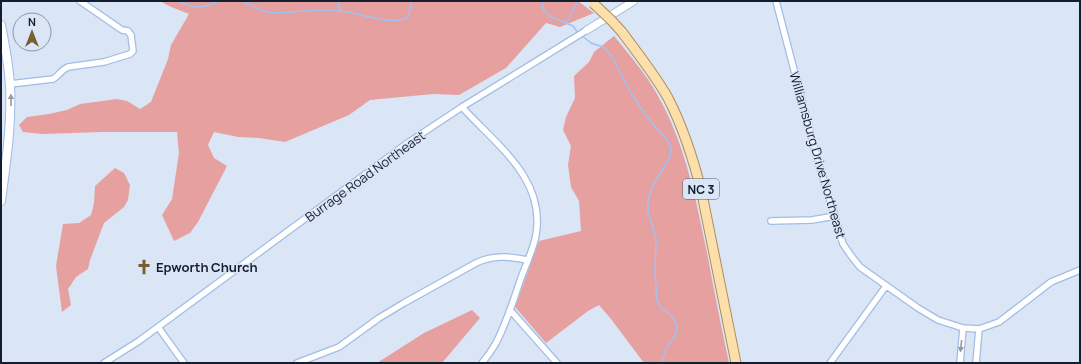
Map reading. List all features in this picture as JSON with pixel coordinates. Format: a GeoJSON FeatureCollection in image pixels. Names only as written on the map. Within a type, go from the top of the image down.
{"type":"FeatureCollection","features":[{"type":"Feature","properties":{"kind":"main road","name":"NC 3"},"geometry":{"type":"LineString","coordinates":[[591,2],[622,32],[651,71],[667,97],[683,132],[695,166],[702,194],[736,363]]}},
{"type":"Feature","properties":{"kind":"main road"},"geometry":{"type":"LineString","coordinates":[[1,25],[10,84],[11,110],[5,138],[1,201]]}},
{"type":"Feature","properties":{"kind":"street"},"geometry":{"type":"LineString","coordinates":[[10,84],[52,78],[58,76],[63,69],[68,67],[104,62],[130,54],[133,51],[131,35],[128,31],[122,30],[80,1]]}},
{"type":"Feature","properties":{"kind":"street","name":"Burrage Road Northeast"},"geometry":{"type":"LineString","coordinates":[[104,363],[139,341],[409,142],[462,107],[634,1]]}},
{"type":"Feature","properties":{"kind":"street","name":"Williamsburg Drive Northeast"},"geometry":{"type":"LineString","coordinates":[[776,1],[816,154],[834,216],[843,244],[860,267],[918,308],[938,320],[963,328],[979,329],[999,322],[1051,282],[1080,270]]}},
{"type":"Feature","properties":{"kind":"street"},"geometry":{"type":"LineString","coordinates":[[462,107],[516,164],[527,180],[532,192],[536,210],[535,236],[510,310],[496,344],[482,363]]}},
{"type":"Feature","properties":{"kind":"street"},"geometry":{"type":"LineString","coordinates":[[771,221],[812,220],[834,216]]}},
{"type":"Feature","properties":{"kind":"street"},"geometry":{"type":"LineString","coordinates":[[297,363],[339,347],[379,318],[483,259],[510,257],[527,260]]}},
{"type":"Feature","properties":{"kind":"street"},"geometry":{"type":"LineString","coordinates":[[830,363],[886,286]]}},
{"type":"Feature","properties":{"kind":"street"},"geometry":{"type":"LineString","coordinates":[[510,310],[557,363]]}},
{"type":"Feature","properties":{"kind":"street"},"geometry":{"type":"LineString","coordinates":[[158,327],[184,363]]}},
{"type":"Feature","properties":{"kind":"street"},"geometry":{"type":"LineString","coordinates":[[960,363],[963,328]]}},
{"type":"Feature","properties":{"kind":"street"},"geometry":{"type":"LineString","coordinates":[[976,363],[979,329]]}},
{"type":"Feature","properties":{"kind":"shaded area"},"geometry":{"type":"Polygon","coordinates":[[[160,1],[578,1],[594,13],[560,27],[546,23],[506,68],[459,95],[433,94],[370,100],[349,115],[285,142],[259,138],[238,137],[214,132],[208,145],[214,158],[227,166],[198,222],[190,233],[174,241],[162,215],[172,199],[179,153],[177,132],[42,134],[23,132],[19,125],[27,117],[67,110],[80,104],[117,99],[127,101],[140,109],[151,102],[168,59],[171,45],[189,14],[160,1]]]}},
{"type":"Feature","properties":{"kind":"shaded area"},"geometry":{"type":"Polygon","coordinates":[[[614,36],[652,86],[667,113],[675,132],[694,192],[729,363],[644,363],[599,305],[588,311],[546,343],[515,307],[539,241],[581,231],[579,201],[571,187],[568,165],[571,146],[563,130],[566,117],[575,98],[574,76],[589,62],[594,52],[614,36]]]}},
{"type":"Feature","properties":{"kind":"shaded area"},"geometry":{"type":"Polygon","coordinates":[[[115,168],[124,173],[130,185],[128,200],[124,207],[104,223],[88,269],[76,277],[68,289],[71,305],[62,312],[56,266],[63,224],[79,223],[91,215],[94,203],[95,186],[115,168]]]}},
{"type":"Feature","properties":{"kind":"shaded area"},"geometry":{"type":"Polygon","coordinates":[[[472,310],[480,318],[442,363],[377,363],[424,333],[472,310]]]}},
{"type":"Feature","properties":{"kind":"waterway"},"geometry":{"type":"LineString","coordinates":[[178,1],[194,7],[208,6],[219,1]]}},
{"type":"Feature","properties":{"kind":"waterway"},"geometry":{"type":"LineString","coordinates":[[243,1],[258,9],[275,13],[333,10],[392,21],[407,18],[412,1]]}},
{"type":"Feature","properties":{"kind":"waterway"},"geometry":{"type":"LineString","coordinates":[[338,1],[340,11]]}},
{"type":"Feature","properties":{"kind":"waterway"},"geometry":{"type":"LineString","coordinates":[[542,1],[543,9],[551,17],[573,26],[578,33]]}},
{"type":"Feature","properties":{"kind":"waterway"},"geometry":{"type":"LineString","coordinates":[[566,24],[578,1]]}},
{"type":"Feature","properties":{"kind":"waterway"},"geometry":{"type":"LineString","coordinates":[[581,35],[591,43],[603,47],[611,55],[631,93],[646,116],[668,141],[671,149],[670,157],[655,182],[648,199],[648,212],[656,238],[655,274],[657,300],[660,307],[673,317],[677,327],[674,338],[666,348],[662,363]]}},
{"type":"Feature","properties":{"kind":"place","name":"Epworth Church"},"geometry":{"type":"Point","coordinates":[144,267]}}]}
